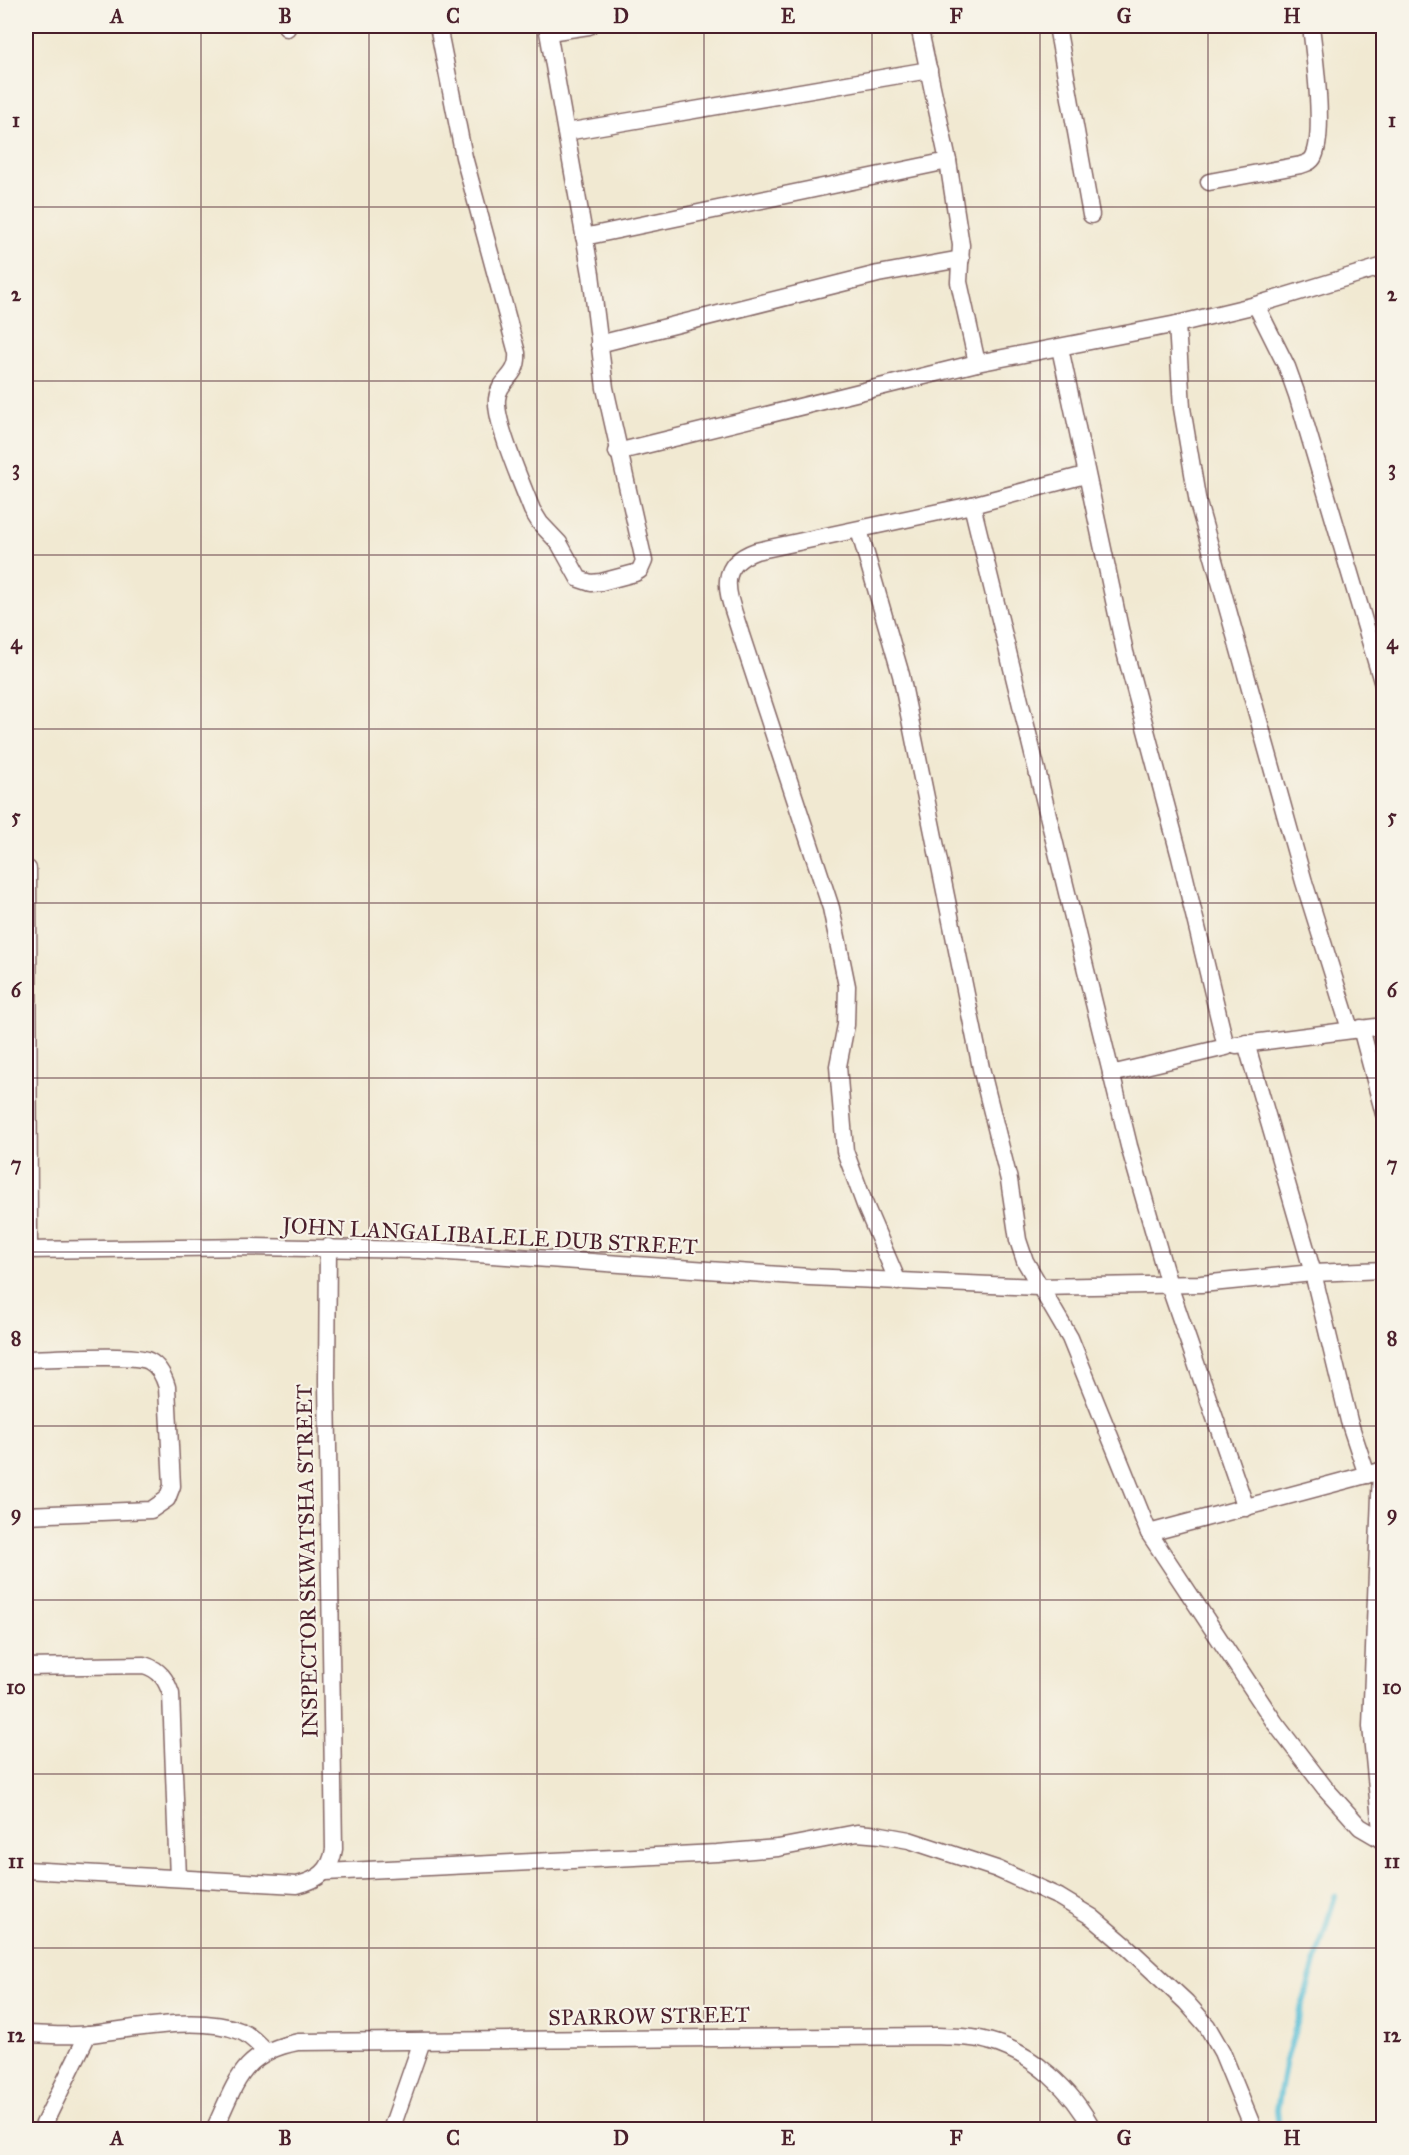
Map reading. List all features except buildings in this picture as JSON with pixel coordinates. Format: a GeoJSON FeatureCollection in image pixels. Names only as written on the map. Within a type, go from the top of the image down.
{"type":"FeatureCollection","features":[{"type":"Feature","properties":{"kind":"street"},"geometry":{"type":"LineString","coordinates":[[438,26],[464,157],[517,353],[516,368],[497,396],[499,416],[532,510],[540,523],[559,543],[577,575],[584,582],[612,580],[634,573],[643,566],[643,556],[617,452],[598,344],[584,237],[548,28],[589,26]]}},
{"type":"Feature","properties":{"kind":"street"},"geometry":{"type":"LineString","coordinates":[[919,26],[948,161],[962,259],[959,282],[977,363]]}},
{"type":"Feature","properties":{"kind":"street"},"geometry":{"type":"LineString","coordinates":[[1057,26],[1091,215]]}},
{"type":"Feature","properties":{"kind":"street"},"geometry":{"type":"LineString","coordinates":[[1209,182],[1301,165],[1310,162],[1314,156],[1318,142],[1318,122],[1311,26]]}},
{"type":"Feature","properties":{"kind":"street"},"geometry":{"type":"LineString","coordinates":[[566,132],[928,70]]}},
{"type":"Feature","properties":{"kind":"street"},"geometry":{"type":"LineString","coordinates":[[584,237],[948,161]]}},
{"type":"Feature","properties":{"kind":"street"},"geometry":{"type":"LineString","coordinates":[[598,344],[867,277],[962,259]]}},
{"type":"Feature","properties":{"kind":"street"},"geometry":{"type":"LineString","coordinates":[[617,452],[977,363],[1177,324],[1256,305],[1383,266]]}},
{"type":"Feature","properties":{"kind":"street"},"geometry":{"type":"LineString","coordinates":[[1256,305],[1287,367],[1297,395],[1383,688]]}},
{"type":"Feature","properties":{"kind":"street"},"geometry":{"type":"LineString","coordinates":[[1177,324],[1182,408],[1198,503],[1304,882],[1383,1114]]}},
{"type":"Feature","properties":{"kind":"street"},"geometry":{"type":"LineString","coordinates":[[1060,348],[1085,475],[1125,652],[1180,857],[1226,1047]]}},
{"type":"Feature","properties":{"kind":"street"},"geometry":{"type":"LineString","coordinates":[[898,1282],[845,1151],[838,1066],[846,1024],[847,986],[831,908],[741,635],[728,584],[730,566],[742,556],[972,505],[1085,475]]}},
{"type":"Feature","properties":{"kind":"street"},"geometry":{"type":"LineString","coordinates":[[972,505],[1111,1074],[1169,1285],[1246,1508]]}},
{"type":"Feature","properties":{"kind":"street"},"geometry":{"type":"LineString","coordinates":[[859,530],[901,675],[981,1068],[1009,1180],[1018,1240],[1038,1287],[1053,1307],[1070,1338],[1149,1533],[1275,1723],[1325,1788],[1360,1827],[1383,1841]]}},
{"type":"Feature","properties":{"kind":"street"},"geometry":{"type":"LineString","coordinates":[[27,1250],[28,869]]}},
{"type":"Feature","properties":{"kind":"street"},"geometry":{"type":"LineString","coordinates":[[1111,1074],[1246,1043],[1383,1026]]}},
{"type":"Feature","properties":{"kind":"street"},"geometry":{"type":"LineString","coordinates":[[1246,1043],[1313,1273],[1349,1421],[1377,1472],[1371,1726],[1383,1841]]}},
{"type":"Feature","properties":{"kind":"street","name":"JOHN LANGALIBALELE DUB STREET"},"geometry":{"type":"LineString","coordinates":[[27,1250],[328,1247],[493,1254],[860,1280],[1038,1287],[1169,1285],[1313,1273],[1383,1270]]}},
{"type":"Feature","properties":{"kind":"street","name":"INSPECTOR SKWATSHA STREET"},"geometry":{"type":"LineString","coordinates":[[325,1872],[333,1857],[334,1849],[327,1382],[328,1247]]}},
{"type":"Feature","properties":{"kind":"street"},"geometry":{"type":"LineString","coordinates":[[26,1359],[132,1358],[150,1361],[161,1374],[167,1387],[173,1476],[167,1499],[151,1510],[26,1515]]}},
{"type":"Feature","properties":{"kind":"street"},"geometry":{"type":"LineString","coordinates":[[1149,1533],[1377,1472]]}},
{"type":"Feature","properties":{"kind":"street"},"geometry":{"type":"LineString","coordinates":[[26,1667],[144,1665],[152,1668],[164,1678],[171,1695],[178,1878]]}},
{"type":"Feature","properties":{"kind":"street"},"geometry":{"type":"LineString","coordinates":[[26,1870],[297,1885],[319,1878],[325,1872],[717,1853],[778,1848],[857,1833],[909,1840],[1033,1884],[1092,1917],[1109,1931],[1160,1976],[1207,2026],[1222,2052],[1254,2130]]}},
{"type":"Feature","properties":{"kind":"street"},"geometry":{"type":"LineString","coordinates":[[26,2034],[88,2034],[166,2025],[223,2027],[247,2034],[265,2051]]}},
{"type":"Feature","properties":{"kind":"street"},"geometry":{"type":"LineString","coordinates":[[41,2130],[88,2034]]}},
{"type":"Feature","properties":{"kind":"street","name":"SPARROW STREET"},"geometry":{"type":"LineString","coordinates":[[214,2130],[243,2071],[265,2051],[298,2042],[971,2037],[1016,2051],[1044,2071],[1086,2116],[1093,2130]]}},
{"type":"Feature","properties":{"kind":"street"},"geometry":{"type":"LineString","coordinates":[[391,2130],[422,2041]]}},
{"type":"Feature","properties":{"kind":"waterway"},"geometry":{"type":"LineString","coordinates":[[1279,2130],[1277,2110],[1286,2060],[1335,1896]]}}]}
